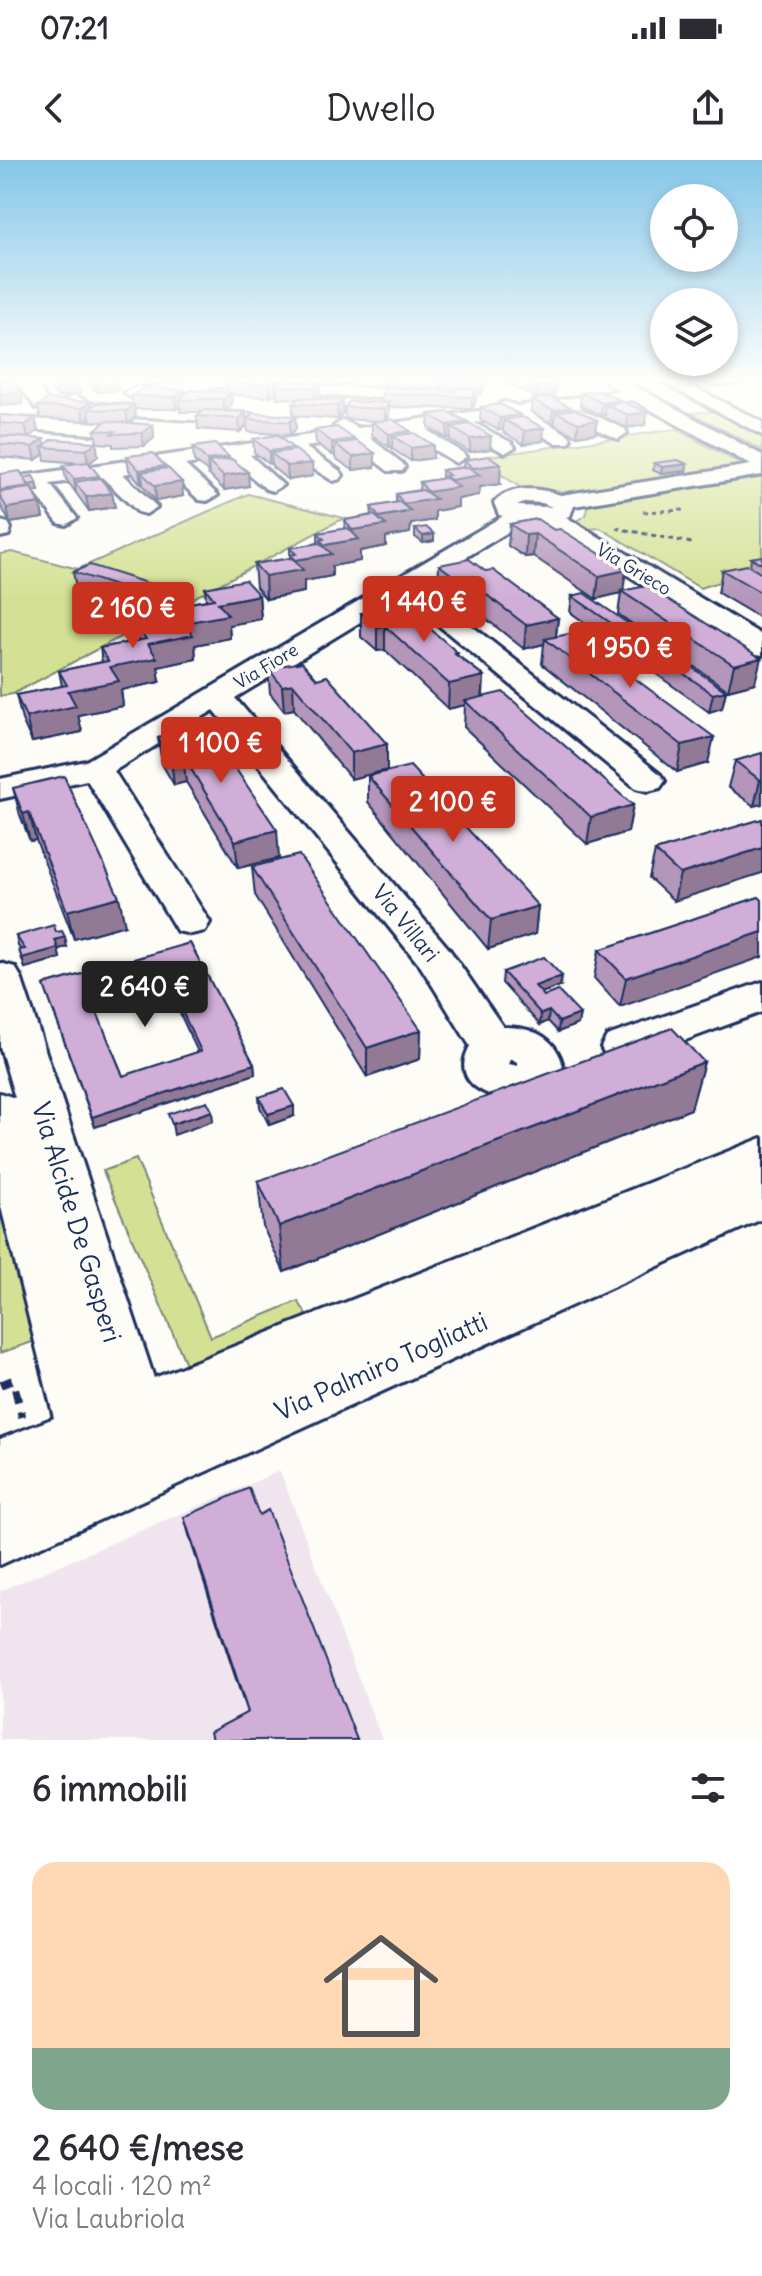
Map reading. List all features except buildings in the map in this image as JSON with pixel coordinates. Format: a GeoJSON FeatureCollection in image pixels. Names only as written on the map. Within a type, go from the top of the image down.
{"type":"FeatureCollection","features":[{"type":"Feature","properties":{"kind":"street"},"geometry":{"type":"LineString","coordinates":[[163,462],[234,452],[273,485]]}},
{"type":"Feature","properties":{"kind":"street"},"geometry":{"type":"LineString","coordinates":[[299,452],[333,475]]}},
{"type":"Feature","properties":{"kind":"street"},"geometry":{"type":"LineString","coordinates":[[377,452],[395,467]]}},
{"type":"Feature","properties":{"kind":"street"},"geometry":{"type":"LineString","coordinates":[[448,452],[456,457]]}},
{"type":"Feature","properties":{"kind":"street"},"geometry":{"type":"LineString","coordinates":[[737,452],[762,466]]}},
{"type":"Feature","properties":{"kind":"street"},"geometry":{"type":"LineString","coordinates":[[0,485],[43,479],[105,460],[148,453],[207,495]]}},
{"type":"Feature","properties":{"kind":"street"},"geometry":{"type":"LineString","coordinates":[[105,460],[146,507]]}},
{"type":"Feature","properties":{"kind":"street"},"geometry":{"type":"LineString","coordinates":[[0,464],[42,467],[43,479],[66,518]]}},
{"type":"Feature","properties":{"kind":"street","name":"Via Fiore"},"geometry":{"type":"LineString","coordinates":[[0,789],[96,768],[403,584],[547,511],[762,466]]}},
{"type":"Feature","properties":{"kind":"street","name":"Via Grieco"},"geometry":{"type":"LineString","coordinates":[[547,511],[762,647]]}},
{"type":"Feature","properties":{"kind":"street"},"geometry":{"type":"LineString","coordinates":[[403,584],[648,781]]}},
{"type":"Feature","properties":{"kind":"street","name":"Via Villari"},"geometry":{"type":"LineString","coordinates":[[217,695],[435,958],[493,1047],[485,1060],[487,1070],[493,1077],[507,1083],[532,1081],[762,996]]}},
{"type":"Feature","properties":{"kind":"street"},"geometry":{"type":"LineString","coordinates":[[96,768],[191,922]]}},
{"type":"Feature","properties":{"kind":"street","name":"Via Alcide De Gasperi"},"geometry":{"type":"LineString","coordinates":[[0,977],[137,1411],[128,1479]]}},
{"type":"Feature","properties":{"kind":"street","name":"Via Alcide De Gasperi"},"geometry":{"type":"LineString","coordinates":[[0,1111],[88,1432],[128,1479]]}},
{"type":"Feature","properties":{"kind":"street","name":"Via Palmiro Togliatti"},"geometry":{"type":"LineString","coordinates":[[0,1470],[137,1411],[762,1157]]}},
{"type":"Feature","properties":{"kind":"street","name":"Via Palmiro Togliatti"},"geometry":{"type":"LineString","coordinates":[[0,1533],[762,1196]]}},
{"type":"Feature","properties":{"kind":"path"},"geometry":{"type":"LineString","coordinates":[[547,511],[692,543]]}},
{"type":"Feature","properties":{"kind":"shaded area"},"geometry":{"type":"Polygon","coordinates":[[[280,1471],[382,1740],[0,1740],[0,1591],[280,1471]]]}},
{"type":"Feature","properties":{"kind":"green space"},"geometry":{"type":"Polygon","coordinates":[[[520,452],[718,452],[747,467],[570,495],[527,492],[477,458],[520,452]]]}},
{"type":"Feature","properties":{"kind":"green space"},"geometry":{"type":"Polygon","coordinates":[[[762,477],[762,569],[700,588],[600,528],[590,529],[576,521],[586,515],[587,506],[762,477]]]}},
{"type":"Feature","properties":{"kind":"green space"},"geometry":{"type":"Polygon","coordinates":[[[248,494],[344,518],[13,694],[0,696],[0,554],[12,552],[78,569],[248,494]]]}},
{"type":"Feature","properties":{"kind":"green space"},"geometry":{"type":"Polygon","coordinates":[[[136,1159],[211,1337],[298,1301],[312,1323],[189,1371],[103,1171],[136,1159]]]}},
{"type":"Feature","properties":{"kind":"green space"},"geometry":{"type":"Polygon","coordinates":[[[0,1202],[35,1341],[0,1353],[0,1202]]]}}]}
